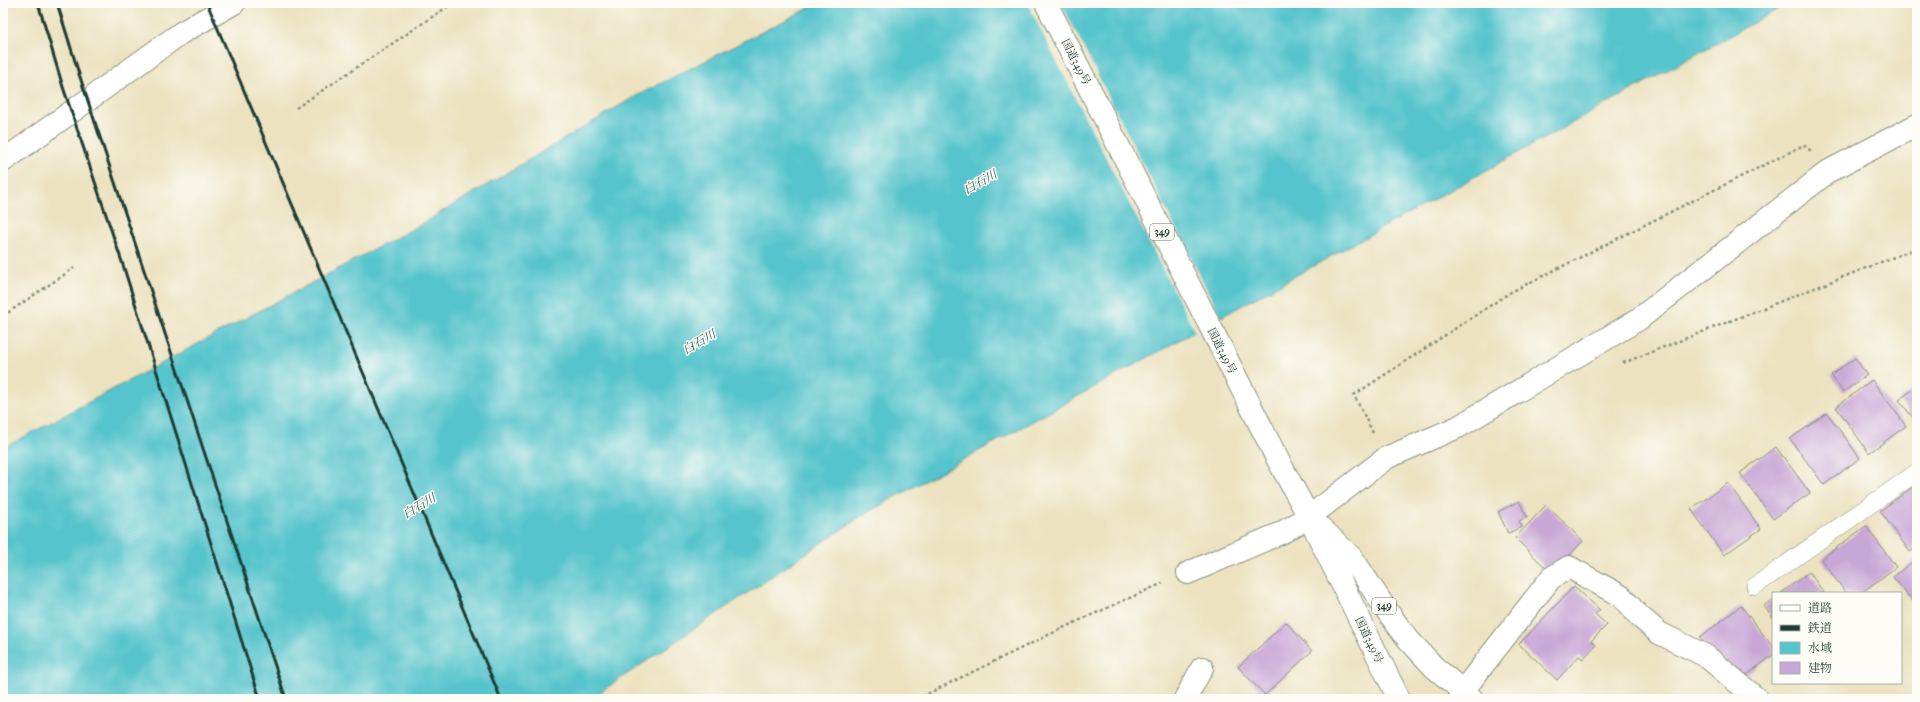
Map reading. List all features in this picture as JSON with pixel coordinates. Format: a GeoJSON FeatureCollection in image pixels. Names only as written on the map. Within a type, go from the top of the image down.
{"type":"FeatureCollection","features":[{"type":"Feature","properties":{"kind":"main road"},"geometry":{"type":"LineString","coordinates":[[3,161],[175,38],[234,3]]}},
{"type":"Feature","properties":{"kind":"main road","name":"国道349号"},"geometry":{"type":"LineString","coordinates":[[1046,3],[1278,460],[1309,517],[1399,699]]}},
{"type":"Feature","properties":{"kind":"main road"},"geometry":{"type":"LineString","coordinates":[[1188,572],[1281,533],[1309,517],[1386,458],[1458,427],[1639,319],[1832,170],[1917,125]]}},
{"type":"Feature","properties":{"kind":"main road","name":"349"},"geometry":{"type":"LineString","coordinates":[[1309,517],[1353,559],[1387,611],[1408,639],[1434,667],[1467,696]]}},
{"type":"Feature","properties":{"kind":"main road"},"geometry":{"type":"LineString","coordinates":[[1467,696],[1551,578],[1569,567],[1621,596],[1639,616],[1659,633],[1706,656],[1757,699]]}},
{"type":"Feature","properties":{"kind":"main road"},"geometry":{"type":"LineString","coordinates":[[1185,699],[1202,668]]}},
{"type":"Feature","properties":{"kind":"lane"},"geometry":{"type":"LineString","coordinates":[[1755,586],[1917,472]]}},
{"type":"Feature","properties":{"kind":"path"},"geometry":{"type":"LineString","coordinates":[[296,108],[453,3]]}},
{"type":"Feature","properties":{"kind":"path"},"geometry":{"type":"LineString","coordinates":[[1386,458],[1354,395],[1511,292],[1804,145],[1832,170]]}},
{"type":"Feature","properties":{"kind":"path"},"geometry":{"type":"LineString","coordinates":[[1621,363],[1917,248]]}},
{"type":"Feature","properties":{"kind":"path"},"geometry":{"type":"LineString","coordinates":[[3,316],[74,268]]}},
{"type":"Feature","properties":{"kind":"path"},"geometry":{"type":"LineString","coordinates":[[917,699],[1067,626],[1188,572]]}},
{"type":"Feature","properties":{"kind":"water","name":"白石川"},"geometry":{"type":"Polygon","coordinates":[[[819,3],[1789,3],[863,515],[590,699],[3,699],[3,448],[418,226],[636,96],[819,3]]]}},
{"type":"Feature","properties":{"kind":"pier"},"geometry":{"type":"Polygon","coordinates":[[[1027,3],[1061,3],[1222,319],[1196,334],[1027,3]]]}},
{"type":"Feature","properties":{"kind":"building"},"geometry":{"type":"Polygon","coordinates":[[[1855,358],[1867,375],[1843,392],[1831,375],[1855,358]]]}},
{"type":"Feature","properties":{"kind":"building"},"geometry":{"type":"Polygon","coordinates":[[[1872,380],[1906,426],[1869,453],[1836,407],[1872,380]]]}},
{"type":"Feature","properties":{"kind":"building"},"geometry":{"type":"Polygon","coordinates":[[[1917,386],[1917,423],[1899,400],[1917,386]]]}},
{"type":"Feature","properties":{"kind":"building"},"geometry":{"type":"Polygon","coordinates":[[[1827,413],[1860,458],[1824,485],[1790,439],[1827,413]]]}},
{"type":"Feature","properties":{"kind":"building"},"geometry":{"type":"Polygon","coordinates":[[[1776,447],[1810,493],[1773,519],[1740,473],[1776,447]]]}},
{"type":"Feature","properties":{"kind":"building"},"geometry":{"type":"Polygon","coordinates":[[[1728,483],[1761,529],[1724,555],[1691,509],[1728,483]]]}},
{"type":"Feature","properties":{"kind":"building"},"geometry":{"type":"Polygon","coordinates":[[[1917,484],[1917,547],[1910,552],[1880,511],[1917,484]]]}},
{"type":"Feature","properties":{"kind":"building"},"geometry":{"type":"Polygon","coordinates":[[[1519,501],[1527,517],[1519,521],[1522,527],[1508,533],[1498,512],[1519,501]]]}},
{"type":"Feature","properties":{"kind":"building"},"geometry":{"type":"Polygon","coordinates":[[[1546,505],[1583,541],[1552,574],[1515,538],[1546,505]]]}},
{"type":"Feature","properties":{"kind":"building"},"geometry":{"type":"Polygon","coordinates":[[[1866,526],[1896,567],[1862,592],[1845,592],[1821,559],[1866,526]]]}},
{"type":"Feature","properties":{"kind":"building"},"geometry":{"type":"Polygon","coordinates":[[[1917,558],[1917,602],[1915,604],[1893,577],[1917,558]]]}},
{"type":"Feature","properties":{"kind":"building"},"geometry":{"type":"Polygon","coordinates":[[[1809,572],[1823,592],[1782,592],[1809,572]]]}},
{"type":"Feature","properties":{"kind":"building"},"geometry":{"type":"Polygon","coordinates":[[[1574,586],[1600,610],[1595,614],[1607,625],[1591,641],[1596,645],[1583,659],[1579,656],[1557,680],[1519,644],[1574,586]]]}},
{"type":"Feature","properties":{"kind":"building"},"geometry":{"type":"Polygon","coordinates":[[[1772,600],[1772,617],[1764,606],[1772,600]]]}},
{"type":"Feature","properties":{"kind":"building"},"geometry":{"type":"Polygon","coordinates":[[[1741,606],[1772,646],[1772,656],[1740,680],[1719,661],[1700,637],[1741,606]]]}},
{"type":"Feature","properties":{"kind":"building"},"geometry":{"type":"Polygon","coordinates":[[[1286,622],[1312,651],[1265,695],[1238,667],[1286,622]]]}},
{"type":"Feature","properties":{"kind":"railway"},"geometry":{"type":"LineString","coordinates":[[38,3],[63,87],[123,265],[260,699]]}},
{"type":"Feature","properties":{"kind":"railway"},"geometry":{"type":"LineString","coordinates":[[57,3],[79,74],[286,699]]}},
{"type":"Feature","properties":{"kind":"railway"},"geometry":{"type":"LineString","coordinates":[[207,3],[501,699]]}}]}
